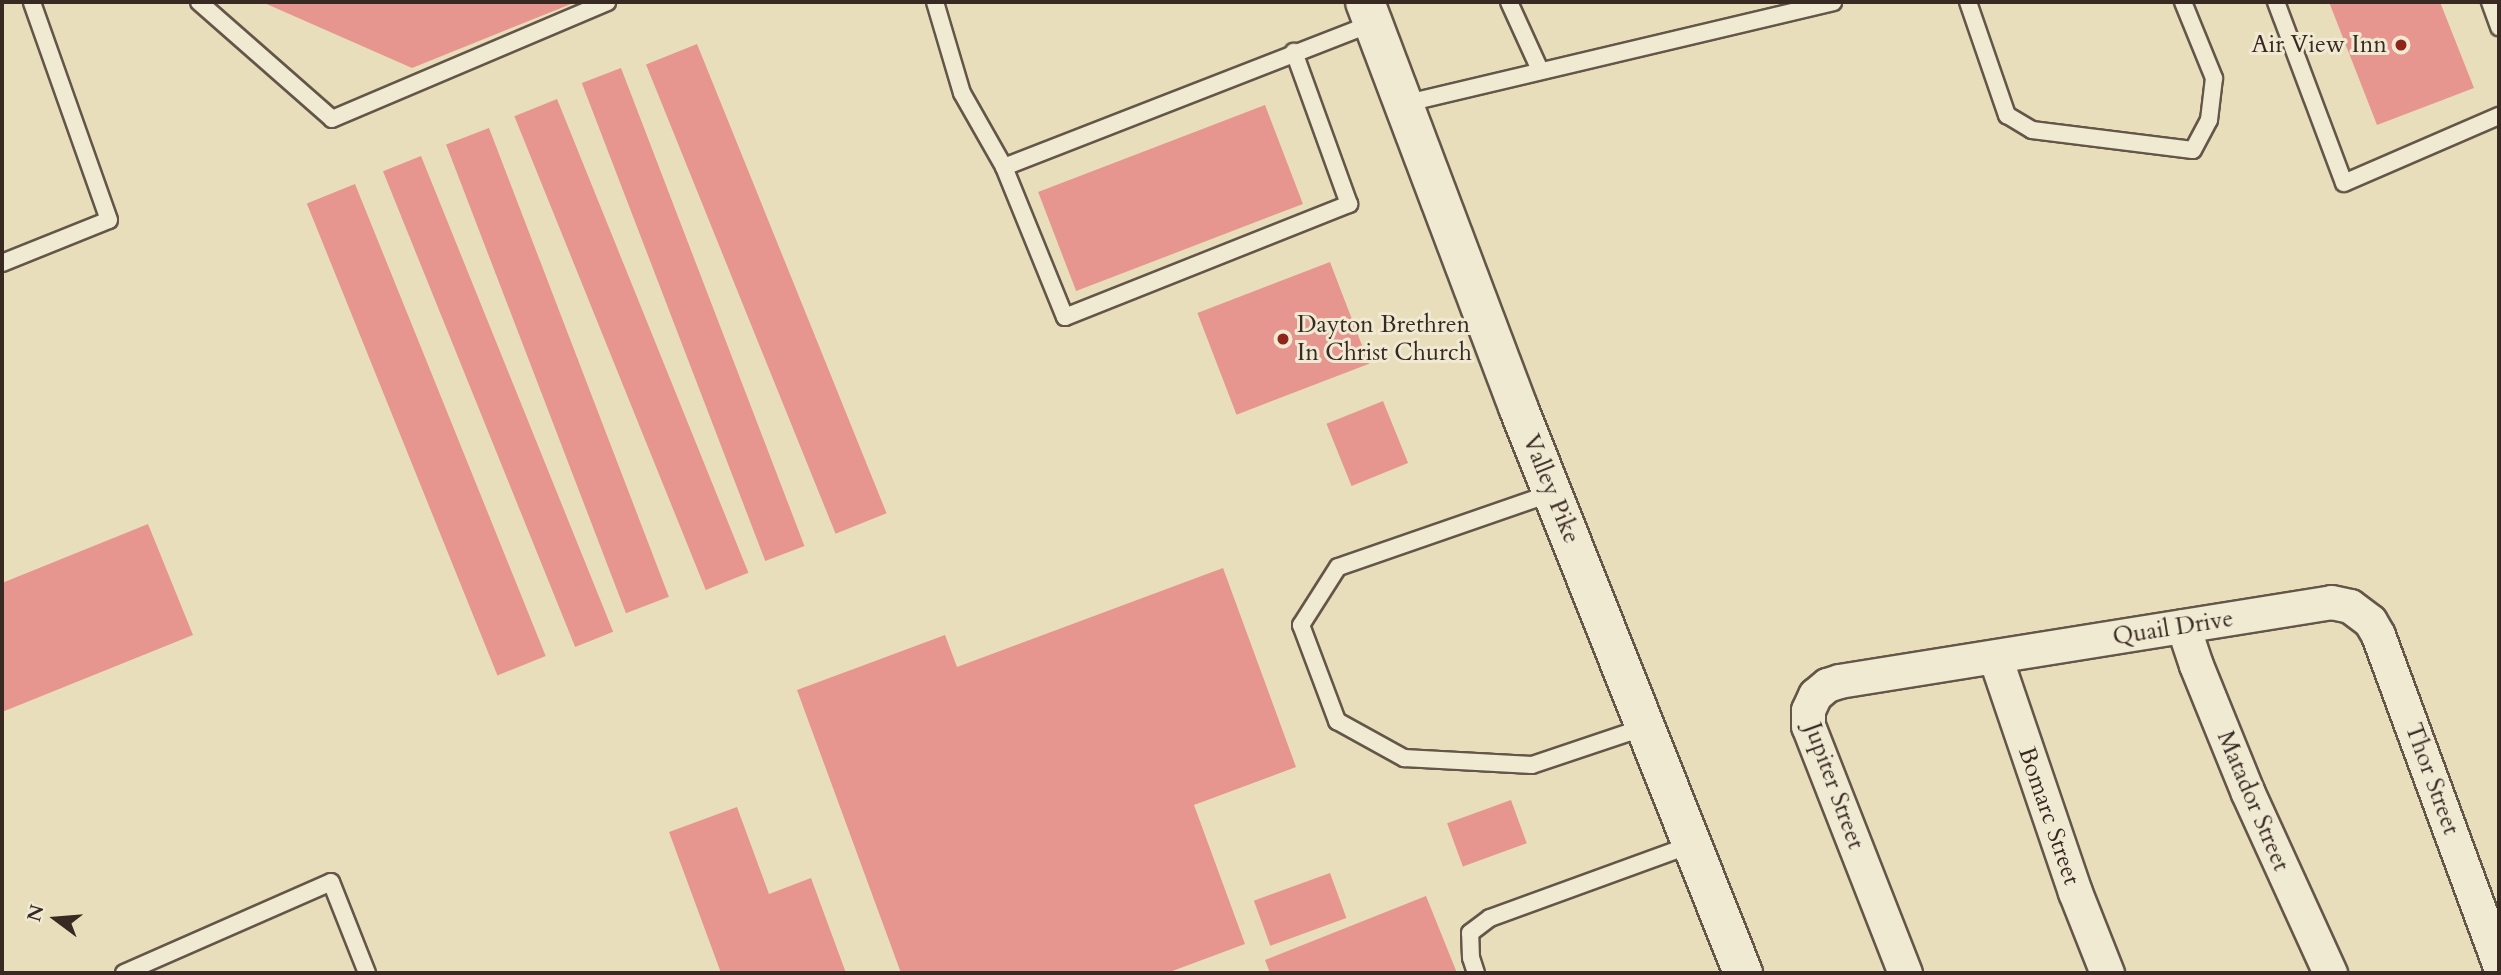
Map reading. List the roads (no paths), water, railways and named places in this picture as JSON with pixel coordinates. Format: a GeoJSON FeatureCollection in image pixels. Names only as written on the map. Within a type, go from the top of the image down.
{"type":"FeatureCollection","features":[{"type":"Feature","properties":{"kind":"street","name":"Valley Pike"},"geometry":{"type":"LineString","coordinates":[[1369,12],[1553,493],[1743,973]]}},
{"type":"Feature","properties":{"kind":"street","name":"Quail Drive"},"geometry":{"type":"LineString","coordinates":[[1995,657],[2331,602],[2350,606]]}},
{"type":"Feature","properties":{"kind":"street","name":"Thor Street"},"geometry":{"type":"LineString","coordinates":[[2350,606],[2370,621],[2378,635],[2499,963]]}},
{"type":"Feature","properties":{"kind":"street","name":"Matador Street"},"geometry":{"type":"LineString","coordinates":[[2183,626],[2248,793],[2330,973]]}},
{"type":"Feature","properties":{"kind":"street","name":"Jupiter Street"},"geometry":{"type":"LineString","coordinates":[[1905,973],[1808,726],[1808,710],[1815,695],[1827,685],[1839,681],[1995,657]]}},
{"type":"Feature","properties":{"kind":"street","name":"Bomarc Street"},"geometry":{"type":"LineString","coordinates":[[1995,657],[2075,892],[2108,973]]}},
{"type":"Feature","properties":{"kind":"lane"},"geometry":{"type":"LineString","coordinates":[[2,263],[109,220],[32,2]]}},
{"type":"Feature","properties":{"kind":"lane"},"geometry":{"type":"LineString","coordinates":[[199,2],[332,119],[607,2]]}},
{"type":"Feature","properties":{"kind":"lane"},"geometry":{"type":"LineString","coordinates":[[934,2],[962,93],[1004,167],[1065,317],[1349,204],[1294,52]]}},
{"type":"Feature","properties":{"kind":"lane"},"geometry":{"type":"LineString","coordinates":[[1509,2],[1540,70]]}},
{"type":"Feature","properties":{"kind":"lane"},"geometry":{"type":"LineString","coordinates":[[1404,104],[1833,2]]}},
{"type":"Feature","properties":{"kind":"lane"},"geometry":{"type":"LineString","coordinates":[[1968,2],[2007,115],[2032,130],[2193,150],[2209,120],[2214,78],[2183,2]]}},
{"type":"Feature","properties":{"kind":"lane"},"geometry":{"type":"LineString","coordinates":[[2276,2],[2344,183],[2499,116]]}},
{"type":"Feature","properties":{"kind":"lane"},"geometry":{"type":"LineString","coordinates":[[2490,2],[2499,27]]}},
{"type":"Feature","properties":{"kind":"lane"},"geometry":{"type":"LineString","coordinates":[[1004,167],[1294,52],[1369,12]]}},
{"type":"Feature","properties":{"kind":"lane"},"geometry":{"type":"LineString","coordinates":[[1553,493],[1338,567],[1301,625],[1337,721],[1404,758],[1532,765],[1645,727]]}},
{"type":"Feature","properties":{"kind":"lane"},"geometry":{"type":"LineString","coordinates":[[1476,973],[1471,958],[1469,933],[1490,918],[1692,845]]}},
{"type":"Feature","properties":{"kind":"lane"},"geometry":{"type":"LineString","coordinates":[[124,973],[331,882],[367,973]]}},
{"type":"Feature","properties":{"kind":"place","name":"Air View Inn"},"geometry":{"type":"Point","coordinates":[2401,45]}},
{"type":"Feature","properties":{"kind":"place","name":"Dayton Brethren In Christ Church"},"geometry":{"type":"Point","coordinates":[1283,339]}}]}
